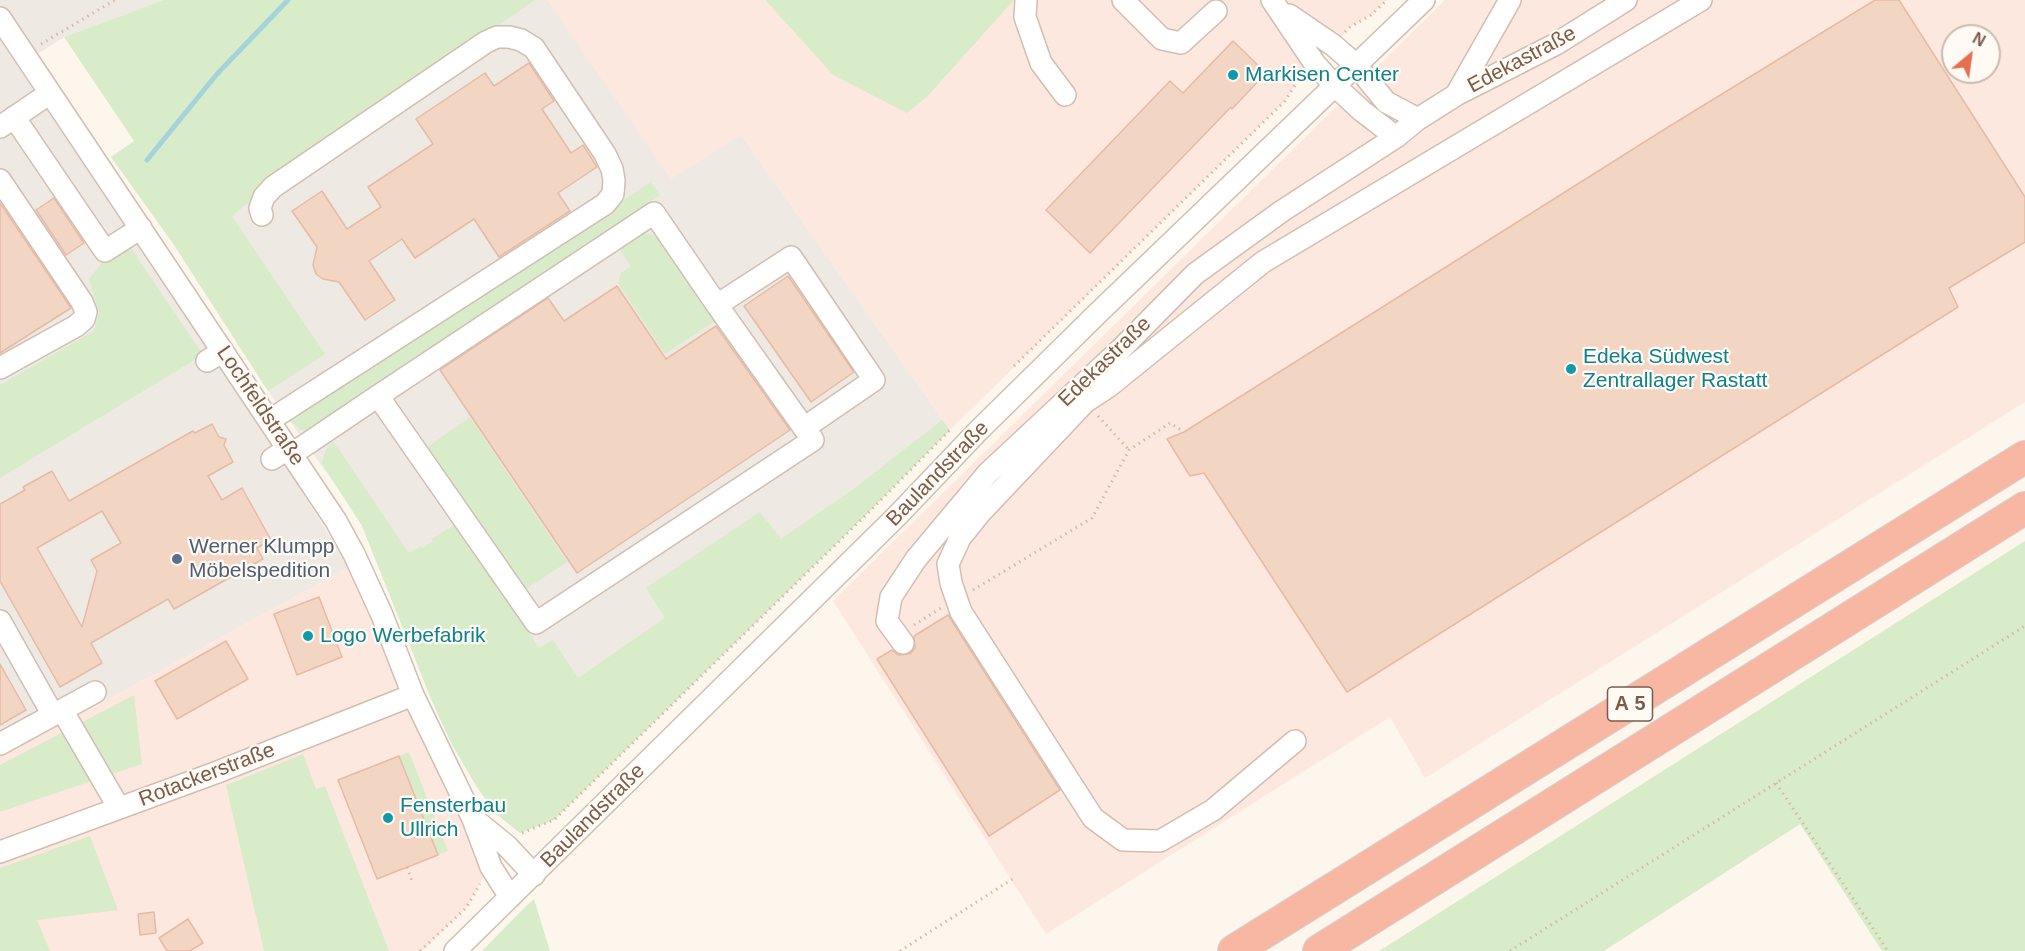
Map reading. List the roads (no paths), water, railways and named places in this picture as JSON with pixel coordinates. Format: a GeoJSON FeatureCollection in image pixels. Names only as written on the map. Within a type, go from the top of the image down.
{"type":"FeatureCollection","features":[{"type":"Feature","properties":{"kind":"highway","name":"A 5"},"geometry":{"type":"LineString","coordinates":[[1234,951],[2025,457]]}},
{"type":"Feature","properties":{"kind":"highway","name":"A 5"},"geometry":{"type":"LineString","coordinates":[[1319,951],[2025,508]]}},
{"type":"Feature","properties":{"kind":"street"},"geometry":{"type":"LineString","coordinates":[[1026,0],[1025,17],[1041,63],[1065,95]]}},
{"type":"Feature","properties":{"kind":"street"},"geometry":{"type":"LineString","coordinates":[[1123,0],[1162,39],[1181,43],[1216,11]]}},
{"type":"Feature","properties":{"kind":"street","name":"Baulandstraße"},"geometry":{"type":"LineString","coordinates":[[455,951],[897,516],[978,431],[1424,0]]}},
{"type":"Feature","properties":{"kind":"street"},"geometry":{"type":"LineString","coordinates":[[1456,95],[1510,0]]}},
{"type":"Feature","properties":{"kind":"street","name":"Edekastraße"},"geometry":{"type":"LineString","coordinates":[[906,635],[887,621],[891,597],[916,559],[988,473],[1121,349],[1194,274],[1282,211],[1396,137],[1418,118],[1456,95],[1556,44],[1626,0]]}},
{"type":"Feature","properties":{"kind":"street"},"geometry":{"type":"LineString","coordinates":[[1295,741],[1213,810],[1160,841],[1123,840],[1094,818],[961,612],[951,583],[948,564],[960,538],[980,513],[1085,402],[1108,387],[1263,262],[1701,0]]}},
{"type":"Feature","properties":{"kind":"street"},"geometry":{"type":"LineString","coordinates":[[1275,4],[1333,45],[1356,65],[1386,102],[1418,118]]}},
{"type":"Feature","properties":{"kind":"street"},"geometry":{"type":"LineString","coordinates":[[1275,4],[1315,64],[1335,86],[1362,111],[1396,137]]}},
{"type":"Feature","properties":{"kind":"street","name":"Lochfeldstraße"},"geometry":{"type":"LineString","coordinates":[[0,18],[141,228],[215,356],[270,420],[284,454],[336,521],[382,615],[412,695],[473,819],[491,867],[510,897]]}},
{"type":"Feature","properties":{"kind":"street"},"geometry":{"type":"LineString","coordinates":[[262,215],[260,208],[264,197],[273,187],[486,42],[497,37],[521,40],[534,48],[598,144],[612,168],[614,180],[613,194],[605,204],[355,356],[270,420]]}},
{"type":"Feature","properties":{"kind":"street"},"geometry":{"type":"LineString","coordinates":[[50,93],[7,122],[105,250],[141,228]]}},
{"type":"Feature","properties":{"kind":"street"},"geometry":{"type":"LineString","coordinates":[[0,180],[82,302],[86,312],[84,319],[76,326],[0,368]]}},
{"type":"Feature","properties":{"kind":"street"},"geometry":{"type":"LineString","coordinates":[[284,454],[378,396],[654,213],[813,441],[536,623],[378,396]]}},
{"type":"Feature","properties":{"kind":"street"},"geometry":{"type":"LineString","coordinates":[[717,305],[791,257],[874,380],[804,428]]}},
{"type":"Feature","properties":{"kind":"street"},"geometry":{"type":"LineString","coordinates":[[0,621],[119,808]]}},
{"type":"Feature","properties":{"kind":"street"},"geometry":{"type":"LineString","coordinates":[[0,744],[95,692]]}},
{"type":"Feature","properties":{"kind":"street","name":"Rotackerstraße"},"geometry":{"type":"LineString","coordinates":[[0,852],[215,773],[412,695]]}},
{"type":"Feature","properties":{"kind":"street","name":"Lochfeldstraße"},"geometry":{"type":"LineString","coordinates":[[473,819],[507,846],[534,874]]}},
{"type":"Feature","properties":{"kind":"waterway"},"geometry":{"type":"LineString","coordinates":[[147,160],[217,74],[288,0]]}},
{"type":"Feature","properties":{"kind":"place","name":"Markisen Center"},"geometry":{"type":"Point","coordinates":[1233,75]}},
{"type":"Feature","properties":{"kind":"place","name":"Edeka Südwest Zentrallager Rastatt"},"geometry":{"type":"Point","coordinates":[1571,369]}},
{"type":"Feature","properties":{"kind":"place","name":"Werner Klumpp Möbelspedition"},"geometry":{"type":"Point","coordinates":[177,559]}},
{"type":"Feature","properties":{"kind":"place","name":"Logo Werbefabrik"},"geometry":{"type":"Point","coordinates":[308,636]}},
{"type":"Feature","properties":{"kind":"place","name":"Fensterbau Ullrich"},"geometry":{"type":"Point","coordinates":[388,818]}}]}
